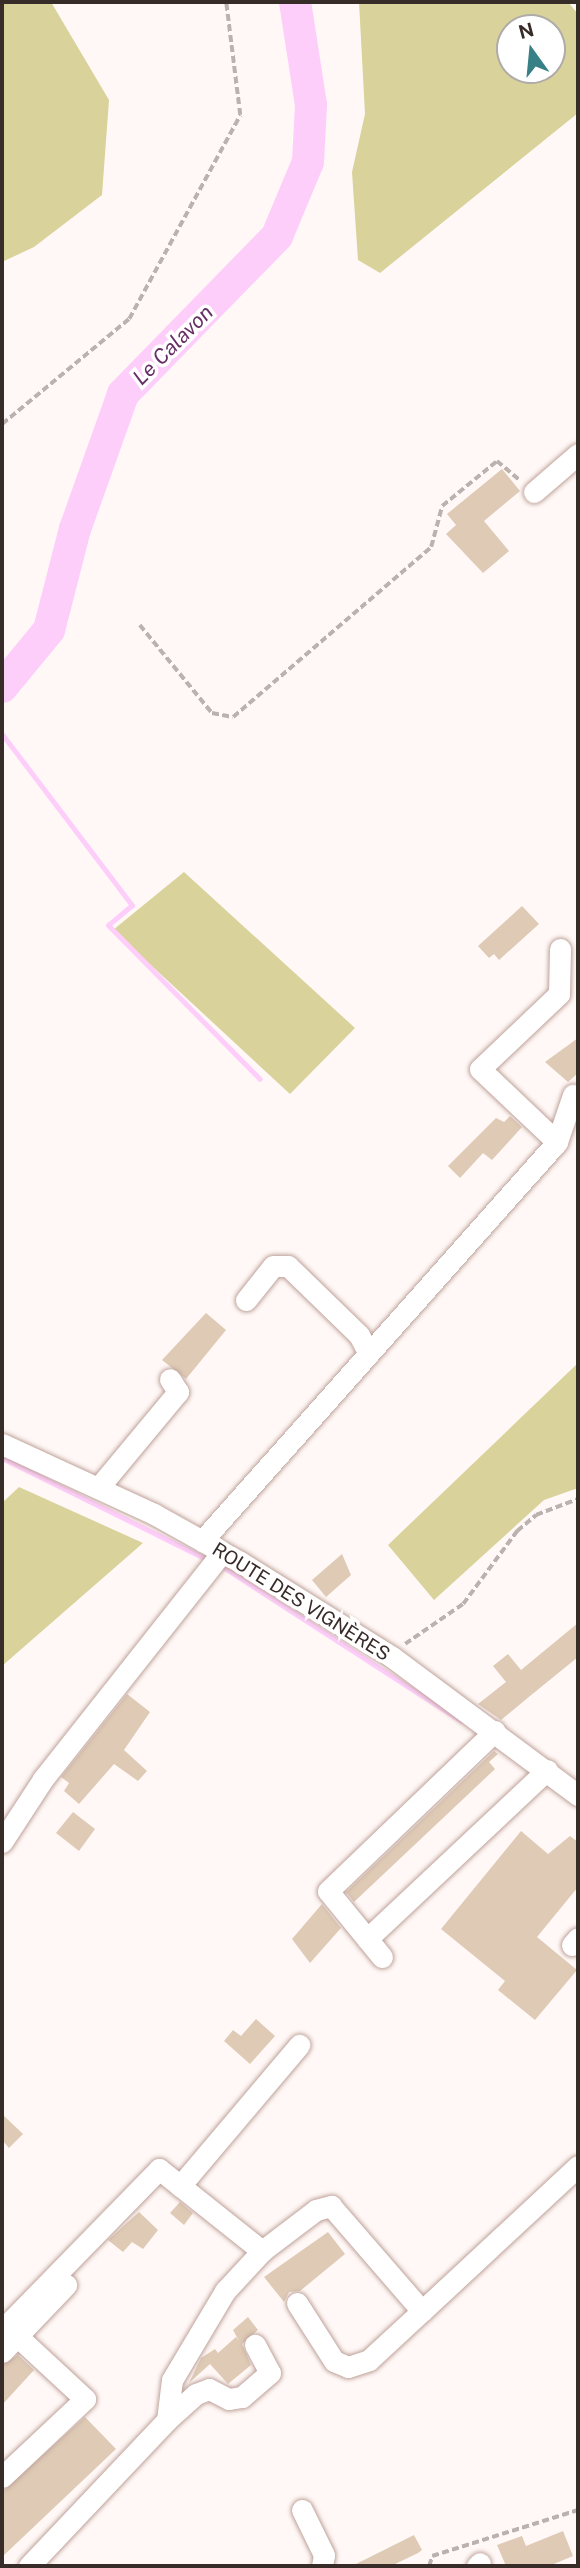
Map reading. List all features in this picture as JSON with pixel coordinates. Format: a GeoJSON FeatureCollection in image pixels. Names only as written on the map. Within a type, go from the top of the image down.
{"type":"FeatureCollection","features":[{"type":"Feature","properties":{"kind":"street"},"geometry":{"type":"LineString","coordinates":[[534,492],[578,454]]}},
{"type":"Feature","properties":{"kind":"street"},"geometry":{"type":"LineString","coordinates":[[557,1142],[480,1069],[559,994],[560,948]]}},
{"type":"Feature","properties":{"kind":"street"},"geometry":{"type":"LineString","coordinates":[[202,1541],[557,1142],[573,1095]]}},
{"type":"Feature","properties":{"kind":"street"},"geometry":{"type":"LineString","coordinates":[[246,1300],[273,1266],[288,1266],[359,1335],[368,1353]]}},
{"type":"Feature","properties":{"kind":"street"},"geometry":{"type":"LineString","coordinates":[[99,1487],[178,1392],[170,1379]]}},
{"type":"Feature","properties":{"kind":"street","name":"ROUTE DES VIGNÈRES"},"geometry":{"type":"LineString","coordinates":[[2,1444],[99,1487],[222,1552],[392,1657],[578,1795]]}},
{"type":"Feature","properties":{"kind":"street"},"geometry":{"type":"LineString","coordinates":[[2,1842],[43,1779],[222,1552]]}},
{"type":"Feature","properties":{"kind":"street"},"geometry":{"type":"LineString","coordinates":[[382,1957],[328,1891],[495,1731]]}},
{"type":"Feature","properties":{"kind":"street"},"geometry":{"type":"LineString","coordinates":[[367,1939],[547,1770]]}},
{"type":"Feature","properties":{"kind":"street"},"geometry":{"type":"LineString","coordinates":[[180,2186],[299,2045]]}},
{"type":"Feature","properties":{"kind":"street"},"geometry":{"type":"LineString","coordinates":[[297,2303],[334,2361],[348,2367],[369,2360],[578,2166]]}},
{"type":"Feature","properties":{"kind":"street"},"geometry":{"type":"LineString","coordinates":[[7,2339],[159,2169],[262,2250]]}},
{"type":"Feature","properties":{"kind":"street"},"geometry":{"type":"LineString","coordinates":[[167,2420],[172,2380],[225,2291],[262,2250],[316,2210],[331,2206],[422,2311]]}},
{"type":"Feature","properties":{"kind":"street"},"geometry":{"type":"LineString","coordinates":[[7,2339],[103,2246]]}},
{"type":"Feature","properties":{"kind":"street"},"geometry":{"type":"LineString","coordinates":[[2,2477],[85,2399],[7,2339]]}},
{"type":"Feature","properties":{"kind":"street"},"geometry":{"type":"LineString","coordinates":[[29,2566],[167,2420],[196,2394],[209,2389],[229,2399],[242,2397],[270,2373],[255,2345]]}},
{"type":"Feature","properties":{"kind":"street"},"geometry":{"type":"LineString","coordinates":[[302,2510],[324,2555],[322,2566]]}},
{"type":"Feature","properties":{"kind":"path"},"geometry":{"type":"LineString","coordinates":[[2,424],[129,319],[240,115],[226,2]]}},
{"type":"Feature","properties":{"kind":"path"},"geometry":{"type":"LineString","coordinates":[[140,625],[212,713],[233,717],[431,547],[442,506],[497,461],[534,492]]}},
{"type":"Feature","properties":{"kind":"path"},"geometry":{"type":"LineString","coordinates":[[392,1657],[413,1634],[463,1604],[517,1531],[536,1515],[578,1499]]}},
{"type":"Feature","properties":{"kind":"path"},"geometry":{"type":"LineString","coordinates":[[429,2566],[432,2556],[578,2510]]}},
{"type":"Feature","properties":{"kind":"shaded area"},"geometry":{"type":"Polygon","coordinates":[[[2,2],[51,2],[109,100],[102,195],[34,247],[2,262],[2,2]]]}},
{"type":"Feature","properties":{"kind":"shaded area"},"geometry":{"type":"Polygon","coordinates":[[[359,2],[568,2],[578,14],[578,113],[380,273],[358,260],[352,172],[365,114],[359,2]]]}},
{"type":"Feature","properties":{"kind":"shaded area"},"geometry":{"type":"Polygon","coordinates":[[[184,872],[355,1028],[290,1094],[113,930],[184,872]]]}},
{"type":"Feature","properties":{"kind":"shaded area"},"geometry":{"type":"Polygon","coordinates":[[[578,1363],[578,1488],[544,1500],[434,1600],[388,1545],[578,1363]]]}},
{"type":"Feature","properties":{"kind":"shaded area"},"geometry":{"type":"Polygon","coordinates":[[[19,1487],[143,1543],[2,1666],[2,1503],[19,1487]]]}},
{"type":"Feature","properties":{"kind":"building"},"geometry":{"type":"Polygon","coordinates":[[[502,469],[520,491],[484,521],[509,551],[483,573],[446,534],[456,525],[447,514],[502,469]]]}},
{"type":"Feature","properties":{"kind":"building"},"geometry":{"type":"Polygon","coordinates":[[[522,906],[539,924],[499,960],[494,954],[489,958],[478,946],[522,906]]]}},
{"type":"Feature","properties":{"kind":"building"},"geometry":{"type":"Polygon","coordinates":[[[578,1038],[578,1073],[568,1082],[545,1062],[578,1038]]]}},
{"type":"Feature","properties":{"kind":"building"},"geometry":{"type":"Polygon","coordinates":[[[510,1116],[522,1127],[492,1160],[483,1153],[460,1178],[448,1166],[496,1118],[504,1122],[510,1116]]]}},
{"type":"Feature","properties":{"kind":"building"},"geometry":{"type":"Polygon","coordinates":[[[206,1313],[226,1330],[186,1379],[162,1360],[206,1313]]]}},
{"type":"Feature","properties":{"kind":"building"},"geometry":{"type":"Polygon","coordinates":[[[342,1554],[351,1575],[326,1597],[312,1580],[342,1554]]]}},
{"type":"Feature","properties":{"kind":"building"},"geometry":{"type":"Polygon","coordinates":[[[578,1623],[578,1657],[501,1720],[478,1704],[506,1682],[493,1666],[508,1654],[521,1670],[578,1623]]]}},
{"type":"Feature","properties":{"kind":"building"},"geometry":{"type":"Polygon","coordinates":[[[127,1694],[150,1712],[124,1750],[147,1771],[138,1781],[114,1764],[79,1804],[64,1791],[69,1783],[61,1777],[127,1694]]]}},
{"type":"Feature","properties":{"kind":"building"},"geometry":{"type":"Polygon","coordinates":[[[494,1751],[498,1754],[489,1762],[495,1769],[354,1902],[346,1892],[494,1751]]]}},
{"type":"Feature","properties":{"kind":"building"},"geometry":{"type":"Polygon","coordinates":[[[73,1812],[95,1829],[79,1851],[56,1833],[73,1812]]]}},
{"type":"Feature","properties":{"kind":"building"},"geometry":{"type":"Polygon","coordinates":[[[521,1831],[548,1854],[570,1836],[578,1842],[578,1887],[537,1937],[577,1970],[535,2020],[498,1990],[505,1981],[441,1929],[521,1831]]]}},
{"type":"Feature","properties":{"kind":"building"},"geometry":{"type":"Polygon","coordinates":[[[322,1904],[341,1928],[310,1963],[292,1939],[322,1904]]]}},
{"type":"Feature","properties":{"kind":"building"},"geometry":{"type":"Polygon","coordinates":[[[256,2019],[275,2036],[250,2064],[224,2041],[233,2030],[241,2036],[256,2019]]]}},
{"type":"Feature","properties":{"kind":"building"},"geometry":{"type":"Polygon","coordinates":[[[2,2114],[23,2134],[9,2148],[2,2140],[2,2114]]]}},
{"type":"Feature","properties":{"kind":"building"},"geometry":{"type":"Polygon","coordinates":[[[180,2202],[193,2213],[184,2225],[170,2213],[180,2202]]]}},
{"type":"Feature","properties":{"kind":"building"},"geometry":{"type":"Polygon","coordinates":[[[139,2212],[158,2230],[143,2249],[132,2242],[123,2252],[108,2240],[139,2212]]]}},
{"type":"Feature","properties":{"kind":"building"},"geometry":{"type":"Polygon","coordinates":[[[328,2232],[345,2254],[300,2291],[289,2292],[284,2302],[264,2277],[328,2232]]]}},
{"type":"Feature","properties":{"kind":"building"},"geometry":{"type":"Polygon","coordinates":[[[248,2317],[258,2330],[242,2344],[251,2365],[228,2384],[210,2364],[189,2383],[201,2358],[215,2349],[218,2353],[236,2337],[239,2341],[233,2330],[248,2317]]]}},
{"type":"Feature","properties":{"kind":"building"},"geometry":{"type":"Polygon","coordinates":[[[18,2355],[34,2370],[2,2405],[2,2365],[18,2355]]]}},
{"type":"Feature","properties":{"kind":"building"},"geometry":{"type":"Polygon","coordinates":[[[85,2417],[116,2449],[2,2557],[2,2492],[85,2417]]]}},
{"type":"Feature","properties":{"kind":"building"},"geometry":{"type":"Polygon","coordinates":[[[563,2531],[573,2556],[549,2566],[506,2566],[497,2545],[522,2536],[526,2546],[563,2531]]]}},
{"type":"Feature","properties":{"kind":"building"},"geometry":{"type":"Polygon","coordinates":[[[414,2535],[422,2550],[418,2553],[391,2566],[352,2566],[414,2535]]]}},
{"type":"Feature","properties":{"kind":"waterway","name":"Le Calavon"},"geometry":{"type":"LineString","coordinates":[[2,687],[49,630],[75,529],[123,394],[277,236],[308,162],[311,105],[295,2]]}},
{"type":"Feature","properties":{"kind":"waterway"},"geometry":{"type":"LineString","coordinates":[[2,734],[132,905],[108,925],[260,1079]]}},
{"type":"Feature","properties":{"kind":"waterway"},"geometry":{"type":"LineString","coordinates":[[2,1458],[208,1560]]}},
{"type":"Feature","properties":{"kind":"waterway"},"geometry":{"type":"LineString","coordinates":[[220,1565],[461,1721]]}}]}
